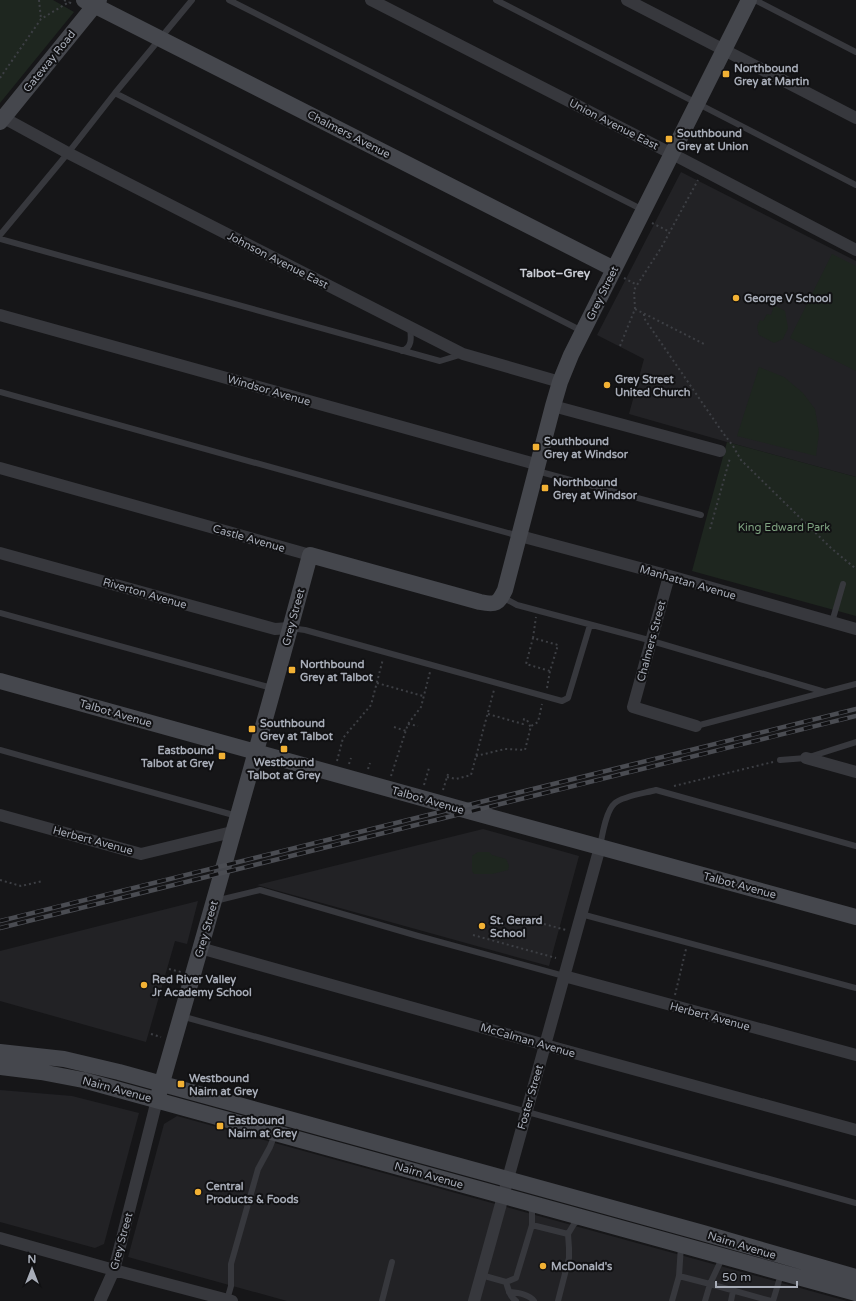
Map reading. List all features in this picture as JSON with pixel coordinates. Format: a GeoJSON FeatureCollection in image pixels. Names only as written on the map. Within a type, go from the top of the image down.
{"type":"FeatureCollection","features":[{"type":"Feature","properties":{"kind":"street","name":"Union Avenue East"},"geometry":{"type":"LineString","coordinates":[[371,0],[856,250]]}},
{"type":"Feature","properties":{"kind":"street"},"geometry":{"type":"LineString","coordinates":[[627,0],[856,118]]}},
{"type":"Feature","properties":{"kind":"street","name":"Grey Street"},"geometry":{"type":"LineString","coordinates":[[500,600],[506,590],[560,382],[571,355],[617,273],[646,216],[671,154],[750,0]]}},
{"type":"Feature","properties":{"kind":"street","name":"Chalmers Avenue"},"geometry":{"type":"LineString","coordinates":[[83,2],[161,38],[617,273]]}},
{"type":"Feature","properties":{"kind":"street","name":"Gateway Road"},"geometry":{"type":"LineString","coordinates":[[2,120],[83,2]]}},
{"type":"Feature","properties":{"kind":"street","name":"Johnson Avenue East"},"geometry":{"type":"LineString","coordinates":[[2,120],[463,354],[560,382]]}},
{"type":"Feature","properties":{"kind":"street","name":"Windsor Avenue"},"geometry":{"type":"LineString","coordinates":[[0,315],[538,468]]}},
{"type":"Feature","properties":{"kind":"street"},"geometry":{"type":"LineString","coordinates":[[554,406],[722,447]]}},
{"type":"Feature","properties":{"kind":"street","name":"Castle Avenue"},"geometry":{"type":"LineString","coordinates":[[0,468],[480,602],[491,604],[500,600]]}},
{"type":"Feature","properties":{"kind":"street","name":"Manhattan Avenue"},"geometry":{"type":"LineString","coordinates":[[520,536],[856,629]]}},
{"type":"Feature","properties":{"kind":"street","name":"Riverton Avenue"},"geometry":{"type":"LineString","coordinates":[[0,553],[275,629],[290,628]]}},
{"type":"Feature","properties":{"kind":"street","name":"Grey Street"},"geometry":{"type":"LineString","coordinates":[[100,1301],[114,1270],[157,1100],[274,688],[310,555]]}},
{"type":"Feature","properties":{"kind":"street","name":"Chalmers Street"},"geometry":{"type":"LineString","coordinates":[[669,576],[633,707],[696,726]]}},
{"type":"Feature","properties":{"kind":"street","name":"Talbot Avenue"},"geometry":{"type":"LineString","coordinates":[[0,681],[856,917]]}},
{"type":"Feature","properties":{"kind":"street"},"geometry":{"type":"LineString","coordinates":[[806,758],[856,772]]}},
{"type":"Feature","properties":{"kind":"street","name":"Herbert Avenue"},"geometry":{"type":"LineString","coordinates":[[0,815],[141,854],[232,832]]}},
{"type":"Feature","properties":{"kind":"street","name":"Foster Street"},"geometry":{"type":"LineString","coordinates":[[474,1301],[600,847]]}},
{"type":"Feature","properties":{"kind":"street","name":"McCalman Avenue"},"geometry":{"type":"LineString","coordinates":[[200,948],[545,1045],[856,1130]]}},
{"type":"Feature","properties":{"kind":"street","name":"Herbert Avenue"},"geometry":{"type":"LineString","coordinates":[[564,976],[856,1055]]}},
{"type":"Feature","properties":{"kind":"street","name":"Nairn Avenue"},"geometry":{"type":"LineString","coordinates":[[0,1052],[64,1059],[162,1083],[297,1122],[703,1233],[785,1258],[856,1277]]}},
{"type":"Feature","properties":{"kind":"street","name":"Nairn Avenue"},"geometry":{"type":"LineString","coordinates":[[0,1067],[64,1075],[856,1293]]}},
{"type":"Feature","properties":{"kind":"street"},"geometry":{"type":"LineString","coordinates":[[275,1133],[297,1122]]}},
{"type":"Feature","properties":{"kind":"street"},"geometry":{"type":"LineString","coordinates":[[378,1161],[385,1145]]}},
{"type":"Feature","properties":{"kind":"street"},"geometry":{"type":"LineString","coordinates":[[605,1224],[611,1208]]}},
{"type":"Feature","properties":{"kind":"street"},"geometry":{"type":"LineString","coordinates":[[681,1244],[703,1233]]}},
{"type":"Feature","properties":{"kind":"street"},"geometry":{"type":"LineString","coordinates":[[0,1238],[229,1300]]}},
{"type":"Feature","properties":{"kind":"street"},"geometry":{"type":"LineString","coordinates":[[781,1273],[785,1258]]}},
{"type":"Feature","properties":{"kind":"lane"},"geometry":{"type":"LineString","coordinates":[[0,235],[192,0]]}},
{"type":"Feature","properties":{"kind":"lane"},"geometry":{"type":"LineString","coordinates":[[228,0],[646,216]]}},
{"type":"Feature","properties":{"kind":"lane"},"geometry":{"type":"LineString","coordinates":[[496,0],[856,185]]}},
{"type":"Feature","properties":{"kind":"lane"},"geometry":{"type":"LineString","coordinates":[[755,0],[856,52]]}},
{"type":"Feature","properties":{"kind":"lane"},"geometry":{"type":"LineString","coordinates":[[115,93],[583,332]]}},
{"type":"Feature","properties":{"kind":"lane"},"geometry":{"type":"LineString","coordinates":[[0,239],[440,361],[463,354]]}},
{"type":"Feature","properties":{"kind":"lane"},"geometry":{"type":"LineString","coordinates":[[402,351],[409,347],[411,342],[410,327]]}},
{"type":"Feature","properties":{"kind":"lane"},"geometry":{"type":"LineString","coordinates":[[0,392],[520,536]]}},
{"type":"Feature","properties":{"kind":"lane"},"geometry":{"type":"LineString","coordinates":[[538,468],[701,515]]}},
{"type":"Feature","properties":{"kind":"lane"},"geometry":{"type":"LineString","coordinates":[[832,622],[843,584]]}},
{"type":"Feature","properties":{"kind":"lane"},"geometry":{"type":"LineString","coordinates":[[500,600],[651,641],[825,692]]}},
{"type":"Feature","properties":{"kind":"lane"},"geometry":{"type":"LineString","coordinates":[[0,613],[274,688]]}},
{"type":"Feature","properties":{"kind":"lane"},"geometry":{"type":"LineString","coordinates":[[290,628],[305,630],[562,701],[568,698],[590,625]]}},
{"type":"Feature","properties":{"kind":"lane"},"geometry":{"type":"LineString","coordinates":[[696,726],[856,684]]}},
{"type":"Feature","properties":{"kind":"lane"},"geometry":{"type":"LineString","coordinates":[[780,760],[806,758],[856,742]]}},
{"type":"Feature","properties":{"kind":"lane"},"geometry":{"type":"LineString","coordinates":[[0,750],[237,816]]}},
{"type":"Feature","properties":{"kind":"lane"},"geometry":{"type":"LineString","coordinates":[[600,847],[608,814],[615,803],[626,798],[656,790],[856,846]]}},
{"type":"Feature","properties":{"kind":"lane"},"geometry":{"type":"LineString","coordinates":[[214,901],[260,890],[564,976]]}},
{"type":"Feature","properties":{"kind":"lane"},"geometry":{"type":"LineString","coordinates":[[581,914],[856,988]]}},
{"type":"Feature","properties":{"kind":"lane"},"geometry":{"type":"LineString","coordinates":[[181,1016],[856,1203]]}},
{"type":"Feature","properties":{"kind":"lane"},"geometry":{"type":"LineString","coordinates":[[229,1300],[231,1286],[231,1264],[258,1169],[270,1147],[275,1133]]}},
{"type":"Feature","properties":{"kind":"lane"},"geometry":{"type":"LineString","coordinates":[[481,1275],[506,1282],[516,1278],[532,1225],[532,1212],[528,1203]]}},
{"type":"Feature","properties":{"kind":"lane"},"geometry":{"type":"LineString","coordinates":[[558,1301],[569,1258],[570,1248],[568,1234],[574,1224],[582,1217]]}},
{"type":"Feature","properties":{"kind":"lane"},"geometry":{"type":"LineString","coordinates":[[532,1225],[568,1234]]}},
{"type":"Feature","properties":{"kind":"lane"},"geometry":{"type":"LineString","coordinates":[[672,1301],[679,1276],[681,1244]]}},
{"type":"Feature","properties":{"kind":"lane"},"geometry":{"type":"LineString","coordinates":[[705,1301],[710,1284],[723,1256]]}},
{"type":"Feature","properties":{"kind":"lane"},"geometry":{"type":"LineString","coordinates":[[382,1301],[392,1262]]}},
{"type":"Feature","properties":{"kind":"lane"},"geometry":{"type":"LineString","coordinates":[[679,1276],[772,1301],[781,1273]]}},
{"type":"Feature","properties":{"kind":"lane"},"geometry":{"type":"LineString","coordinates":[[506,1282],[509,1292],[516,1301]]}},
{"type":"Feature","properties":{"kind":"lane"},"geometry":{"type":"LineString","coordinates":[[731,1301],[733,1291]]}},
{"type":"Feature","properties":{"kind":"lane"},"geometry":{"type":"LineString","coordinates":[[509,1292],[521,1293],[534,1301]]}},
{"type":"Feature","properties":{"kind":"path"},"geometry":{"type":"LineString","coordinates":[[39,0],[40,19]]}},
{"type":"Feature","properties":{"kind":"path"},"geometry":{"type":"LineString","coordinates":[[64,0],[83,2]]}},
{"type":"Feature","properties":{"kind":"path"},"geometry":{"type":"LineString","coordinates":[[0,78],[40,19],[83,2]]}},
{"type":"Feature","properties":{"kind":"path"},"geometry":{"type":"LineString","coordinates":[[620,346],[635,309],[634,290],[661,248],[699,178]]}},
{"type":"Feature","properties":{"kind":"path"},"geometry":{"type":"LineString","coordinates":[[646,216],[670,232]]}},
{"type":"Feature","properties":{"kind":"path"},"geometry":{"type":"LineString","coordinates":[[617,273],[637,285]]}},
{"type":"Feature","properties":{"kind":"path"},"geometry":{"type":"LineString","coordinates":[[635,309],[706,345]]}},
{"type":"Feature","properties":{"kind":"path"},"geometry":{"type":"LineString","coordinates":[[644,314],[644,318],[733,446],[741,460],[831,548],[856,569]]}},
{"type":"Feature","properties":{"kind":"path"},"geometry":{"type":"LineString","coordinates":[[722,447],[728,441],[733,446]]}},
{"type":"Feature","properties":{"kind":"path"},"geometry":{"type":"LineString","coordinates":[[710,529],[733,446]]}},
{"type":"Feature","properties":{"kind":"path"},"geometry":{"type":"LineString","coordinates":[[537,610],[526,664],[550,671]]}},
{"type":"Feature","properties":{"kind":"path"},"geometry":{"type":"LineString","coordinates":[[476,756],[506,749],[525,750],[531,726],[538,722],[550,671],[558,645],[532,638]]}},
{"type":"Feature","properties":{"kind":"path"},"geometry":{"type":"LineString","coordinates":[[337,761],[343,738],[371,705],[385,652]]}},
{"type":"Feature","properties":{"kind":"path"},"geometry":{"type":"LineString","coordinates":[[391,776],[408,724],[421,707],[432,665]]}},
{"type":"Feature","properties":{"kind":"path"},"geometry":{"type":"LineString","coordinates":[[443,790],[447,775],[456,779],[471,775],[497,682]]}},
{"type":"Feature","properties":{"kind":"path"},"geometry":{"type":"LineString","coordinates":[[377,683],[423,696]]}},
{"type":"Feature","properties":{"kind":"path"},"geometry":{"type":"LineString","coordinates":[[488,714],[523,724],[524,719],[527,720],[531,728]]}},
{"type":"Feature","properties":{"kind":"path"},"geometry":{"type":"LineString","coordinates":[[408,724],[418,726]]}},
{"type":"Feature","properties":{"kind":"path"},"geometry":{"type":"LineString","coordinates":[[394,727],[406,731]]}},
{"type":"Feature","properties":{"kind":"path"},"geometry":{"type":"LineString","coordinates":[[349,764],[351,758]]}},
{"type":"Feature","properties":{"kind":"path"},"geometry":{"type":"LineString","coordinates":[[656,790],[766,765],[780,760]]}},
{"type":"Feature","properties":{"kind":"path"},"geometry":{"type":"LineString","coordinates":[[368,770],[370,763]]}},
{"type":"Feature","properties":{"kind":"path"},"geometry":{"type":"LineString","coordinates":[[424,785],[429,768]]}},
{"type":"Feature","properties":{"kind":"path"},"geometry":{"type":"LineString","coordinates":[[0,880],[21,886],[43,881]]}},
{"type":"Feature","properties":{"kind":"path"},"geometry":{"type":"LineString","coordinates":[[544,924],[576,932]]}},
{"type":"Feature","properties":{"kind":"path"},"geometry":{"type":"LineString","coordinates":[[473,935],[556,958]]}},
{"type":"Feature","properties":{"kind":"path"},"geometry":{"type":"LineString","coordinates":[[675,995],[686,953],[686,943]]}},
{"type":"Feature","properties":{"kind":"path"},"geometry":{"type":"LineString","coordinates":[[151,1034],[162,1037]]}},
{"type":"Feature","properties":{"kind":"shaded area","name":"George V School"},"geometry":{"type":"Polygon","coordinates":[[[681,172],[856,261],[856,477],[629,414],[644,359],[597,335],[681,172]]]}},
{"type":"Feature","properties":{"kind":"shaded area","name":"St. Gerard School"},"geometry":{"type":"Polygon","coordinates":[[[483,829],[579,856],[549,966],[257,885],[483,829]]]}},
{"type":"Feature","properties":{"kind":"shaded area"},"geometry":{"type":"Polygon","coordinates":[[[198,901],[187,944],[175,941],[146,1042],[0,1001],[0,951],[198,901]]]}},
{"type":"Feature","properties":{"kind":"shaded area"},"geometry":{"type":"Polygon","coordinates":[[[0,1090],[72,1096],[139,1113],[104,1244],[95,1248],[0,1222],[0,1090]]]}},
{"type":"Feature","properties":{"kind":"shaded area"},"geometry":{"type":"Polygon","coordinates":[[[177,1116],[847,1301],[287,1301],[128,1257],[164,1124],[177,1116]]]}},
{"type":"Feature","properties":{"kind":"green space"},"geometry":{"type":"Polygon","coordinates":[[[0,0],[53,0],[74,12],[0,103],[0,0]]]}},
{"type":"Feature","properties":{"kind":"green space"},"geometry":{"type":"Polygon","coordinates":[[[832,254],[856,266],[856,371],[790,338],[832,254]]]}},
{"type":"Feature","properties":{"kind":"green space"},"geometry":{"type":"Polygon","coordinates":[[[774,305],[785,311],[788,328],[783,339],[774,343],[759,335],[757,327],[760,320],[763,321],[767,314],[771,315],[774,305]]]}},
{"type":"Feature","properties":{"kind":"green space"},"geometry":{"type":"Polygon","coordinates":[[[759,367],[784,377],[803,393],[815,409],[819,433],[816,456],[737,436],[759,367]]]}},
{"type":"Feature","properties":{"kind":"green space","name":"King Edward Park"},"geometry":{"type":"Polygon","coordinates":[[[727,442],[856,477],[856,616],[692,571],[727,442]]]}},
{"type":"Feature","properties":{"kind":"green space"},"geometry":{"type":"Polygon","coordinates":[[[478,852],[489,852],[492,855],[506,859],[509,866],[508,870],[492,874],[474,874],[472,871],[472,856],[478,852]]]}},
{"type":"Feature","properties":{"kind":"railway"},"geometry":{"type":"LineString","coordinates":[[0,921],[856,709]]}},
{"type":"Feature","properties":{"kind":"railway"},"geometry":{"type":"LineString","coordinates":[[0,928],[856,716]]}},
{"type":"Feature","properties":{"kind":"place","name":"Northbound Grey at Martin"},"geometry":{"type":"Point","coordinates":[726,74]}},
{"type":"Feature","properties":{"kind":"place","name":"Southbound Grey at Union"},"geometry":{"type":"Point","coordinates":[669,139]}},
{"type":"Feature","properties":{"kind":"place","name":"George V School"},"geometry":{"type":"Point","coordinates":[736,298]}},
{"type":"Feature","properties":{"kind":"place","name":"Grey Street United Church"},"geometry":{"type":"Point","coordinates":[607,385]}},
{"type":"Feature","properties":{"kind":"place","name":"Southbound Grey at Windsor"},"geometry":{"type":"Point","coordinates":[536,447]}},
{"type":"Feature","properties":{"kind":"place","name":"Northbound Grey at Windsor"},"geometry":{"type":"Point","coordinates":[545,488]}},
{"type":"Feature","properties":{"kind":"place","name":"Northbound Grey at Talbot"},"geometry":{"type":"Point","coordinates":[292,670]}},
{"type":"Feature","properties":{"kind":"place","name":"Southbound Grey at Talbot"},"geometry":{"type":"Point","coordinates":[252,729]}},
{"type":"Feature","properties":{"kind":"place","name":"Westbound Talbot at Grey"},"geometry":{"type":"Point","coordinates":[284,749]}},
{"type":"Feature","properties":{"kind":"place","name":"Eastbound Talbot at Grey"},"geometry":{"type":"Point","coordinates":[222,756]}},
{"type":"Feature","properties":{"kind":"place","name":"St. Gerard School"},"geometry":{"type":"Point","coordinates":[482,926]}},
{"type":"Feature","properties":{"kind":"place","name":"Red River Valley Jr Academy School"},"geometry":{"type":"Point","coordinates":[144,985]}},
{"type":"Feature","properties":{"kind":"place","name":"Westbound Nairn at Grey"},"geometry":{"type":"Point","coordinates":[181,1084]}},
{"type":"Feature","properties":{"kind":"place","name":"Eastbound Nairn at Grey"},"geometry":{"type":"Point","coordinates":[220,1126]}},
{"type":"Feature","properties":{"kind":"place","name":"Central Products & Foods"},"geometry":{"type":"Point","coordinates":[198,1192]}},
{"type":"Feature","properties":{"kind":"place","name":"McDonald's"},"geometry":{"type":"Point","coordinates":[543,1266]}},
{"type":"Feature","properties":{"kind":"district","name":"Talbot–Grey"},"geometry":{"type":"Point","coordinates":[555,273]}}]}
